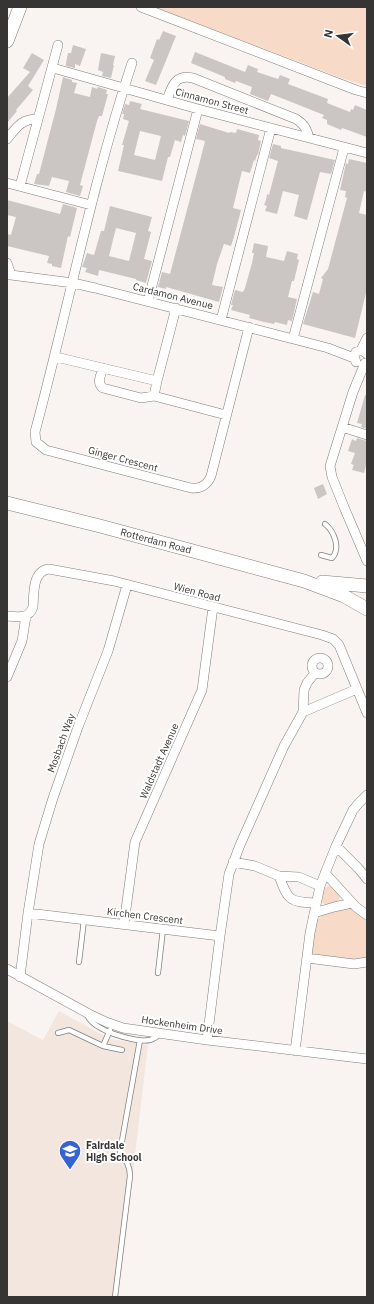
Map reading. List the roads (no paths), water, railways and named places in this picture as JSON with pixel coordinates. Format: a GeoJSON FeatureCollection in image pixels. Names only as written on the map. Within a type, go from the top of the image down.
{"type":"FeatureCollection","features":[{"type":"Feature","properties":{"kind":"street"},"geometry":{"type":"LineString","coordinates":[[7,41],[20,7]]}},
{"type":"Feature","properties":{"kind":"street"},"geometry":{"type":"LineString","coordinates":[[141,7],[367,93]]}},
{"type":"Feature","properties":{"kind":"street"},"geometry":{"type":"LineString","coordinates":[[20,186],[58,46]]}},
{"type":"Feature","properties":{"kind":"street","name":"Ginger Crescent"},"geometry":{"type":"LineString","coordinates":[[132,63],[91,205],[56,357],[35,432],[36,442],[46,450],[191,488],[198,488],[206,485],[211,476],[249,327]]}},
{"type":"Feature","properties":{"kind":"street","name":"Cinnamon Street"},"geometry":{"type":"LineString","coordinates":[[53,68],[198,109],[367,153]]}},
{"type":"Feature","properties":{"kind":"street"},"geometry":{"type":"LineString","coordinates":[[167,100],[172,85],[175,81],[182,77],[193,78],[296,119],[303,124],[309,138]]}},
{"type":"Feature","properties":{"kind":"street"},"geometry":{"type":"LineString","coordinates":[[148,301],[198,109]]}},
{"type":"Feature","properties":{"kind":"street"},"geometry":{"type":"LineString","coordinates":[[7,139],[25,120],[38,119]]}},
{"type":"Feature","properties":{"kind":"street"},"geometry":{"type":"LineString","coordinates":[[221,320],[271,128]]}},
{"type":"Feature","properties":{"kind":"street"},"geometry":{"type":"LineString","coordinates":[[293,339],[344,148]]}},
{"type":"Feature","properties":{"kind":"street"},"geometry":{"type":"LineString","coordinates":[[7,183],[91,205]]}},
{"type":"Feature","properties":{"kind":"street","name":"Cardamon Avenue"},"geometry":{"type":"LineString","coordinates":[[7,263],[9,275],[73,284],[148,301],[361,357]]}},
{"type":"Feature","properties":{"kind":"street"},"geometry":{"type":"LineString","coordinates":[[154,396],[176,308]]}},
{"type":"Feature","properties":{"kind":"street"},"geometry":{"type":"LineString","coordinates":[[367,338],[353,392],[331,461],[330,470],[367,561]]}},
{"type":"Feature","properties":{"kind":"street"},"geometry":{"type":"LineString","coordinates":[[56,357],[157,381]]}},
{"type":"Feature","properties":{"kind":"street"},"geometry":{"type":"LineString","coordinates":[[103,368],[99,383],[102,388],[141,398],[154,396],[226,415]]}},
{"type":"Feature","properties":{"kind":"street"},"geometry":{"type":"LineString","coordinates":[[342,427],[367,434]]}},
{"type":"Feature","properties":{"kind":"street","name":"Rotterdam Road"},"geometry":{"type":"LineString","coordinates":[[7,503],[100,526],[304,581],[338,593],[367,608]]}},
{"type":"Feature","properties":{"kind":"street","name":"Wien Road"},"geometry":{"type":"LineString","coordinates":[[26,616],[32,610],[36,580],[39,573],[43,570],[49,569],[127,584],[333,639],[341,649],[367,713]]}},
{"type":"Feature","properties":{"kind":"street","name":"Rotterdam Road"},"geometry":{"type":"LineString","coordinates":[[304,581],[367,586]]}},
{"type":"Feature","properties":{"kind":"street","name":"Mosbach Way"},"geometry":{"type":"LineString","coordinates":[[28,913],[37,854],[53,798],[78,727],[108,651],[127,584]]}},
{"type":"Feature","properties":{"kind":"street"},"geometry":{"type":"LineString","coordinates":[[367,595],[365,600],[367,608]]}},
{"type":"Feature","properties":{"kind":"street","name":"Waldstadt Avenue"},"geometry":{"type":"LineString","coordinates":[[124,924],[135,842],[202,690],[213,607]]}},
{"type":"Feature","properties":{"kind":"street"},"geometry":{"type":"LineString","coordinates":[[7,616],[26,616],[22,641],[7,677]]}},
{"type":"Feature","properties":{"kind":"street"},"geometry":{"type":"LineString","coordinates":[[207,1040],[228,880],[233,862],[284,746],[303,712],[304,690],[307,683],[315,673]]}},
{"type":"Feature","properties":{"kind":"street"},"geometry":{"type":"LineString","coordinates":[[303,712],[357,689]]}},
{"type":"Feature","properties":{"kind":"street"},"geometry":{"type":"LineString","coordinates":[[295,1052],[315,903],[336,846],[353,810],[367,795]]}},
{"type":"Feature","properties":{"kind":"street"},"geometry":{"type":"LineString","coordinates":[[336,846],[367,879]]}},
{"type":"Feature","properties":{"kind":"street"},"geometry":{"type":"LineString","coordinates":[[233,862],[255,866],[279,876],[299,877],[320,886]]}},
{"type":"Feature","properties":{"kind":"street"},"geometry":{"type":"LineString","coordinates":[[325,873],[352,904],[367,915]]}},
{"type":"Feature","properties":{"kind":"street"},"geometry":{"type":"LineString","coordinates":[[279,876],[286,894],[290,899],[297,902],[315,903]]}},
{"type":"Feature","properties":{"kind":"street"},"geometry":{"type":"LineString","coordinates":[[314,913],[334,907],[352,904]]}},
{"type":"Feature","properties":{"kind":"street"},"geometry":{"type":"LineString","coordinates":[[20,977],[28,913]]}},
{"type":"Feature","properties":{"kind":"street","name":"Kirchen Crescent"},"geometry":{"type":"LineString","coordinates":[[28,913],[220,936]]}},
{"type":"Feature","properties":{"kind":"street"},"geometry":{"type":"LineString","coordinates":[[307,958],[354,964],[367,962]]}},
{"type":"Feature","properties":{"kind":"street","name":"Hockenheim Drive"},"geometry":{"type":"LineString","coordinates":[[7,969],[111,1028],[295,1052],[367,1059]]}},
{"type":"Feature","properties":{"kind":"lane"},"geometry":{"type":"LineString","coordinates":[[322,555],[332,558],[336,547],[334,535],[325,524]]}},
{"type":"Feature","properties":{"kind":"lane"},"geometry":{"type":"LineString","coordinates":[[78,962],[84,920]]}},
{"type":"Feature","properties":{"kind":"lane"},"geometry":{"type":"LineString","coordinates":[[158,973],[163,929]]}},
{"type":"Feature","properties":{"kind":"lane"},"geometry":{"type":"LineString","coordinates":[[103,1046],[111,1028],[140,1040],[152,1040],[160,1034]]}},
{"type":"Feature","properties":{"kind":"lane"},"geometry":{"type":"LineString","coordinates":[[58,1033],[69,1030],[103,1046],[122,1050]]}},
{"type":"Feature","properties":{"kind":"lane"},"geometry":{"type":"LineString","coordinates":[[115,1297],[130,1176],[130,1168],[120,1152],[140,1040]]}},
{"type":"Feature","properties":{"kind":"place","name":"Fairdale High School"},"geometry":{"type":"Point","coordinates":[70,1170]}}]}
